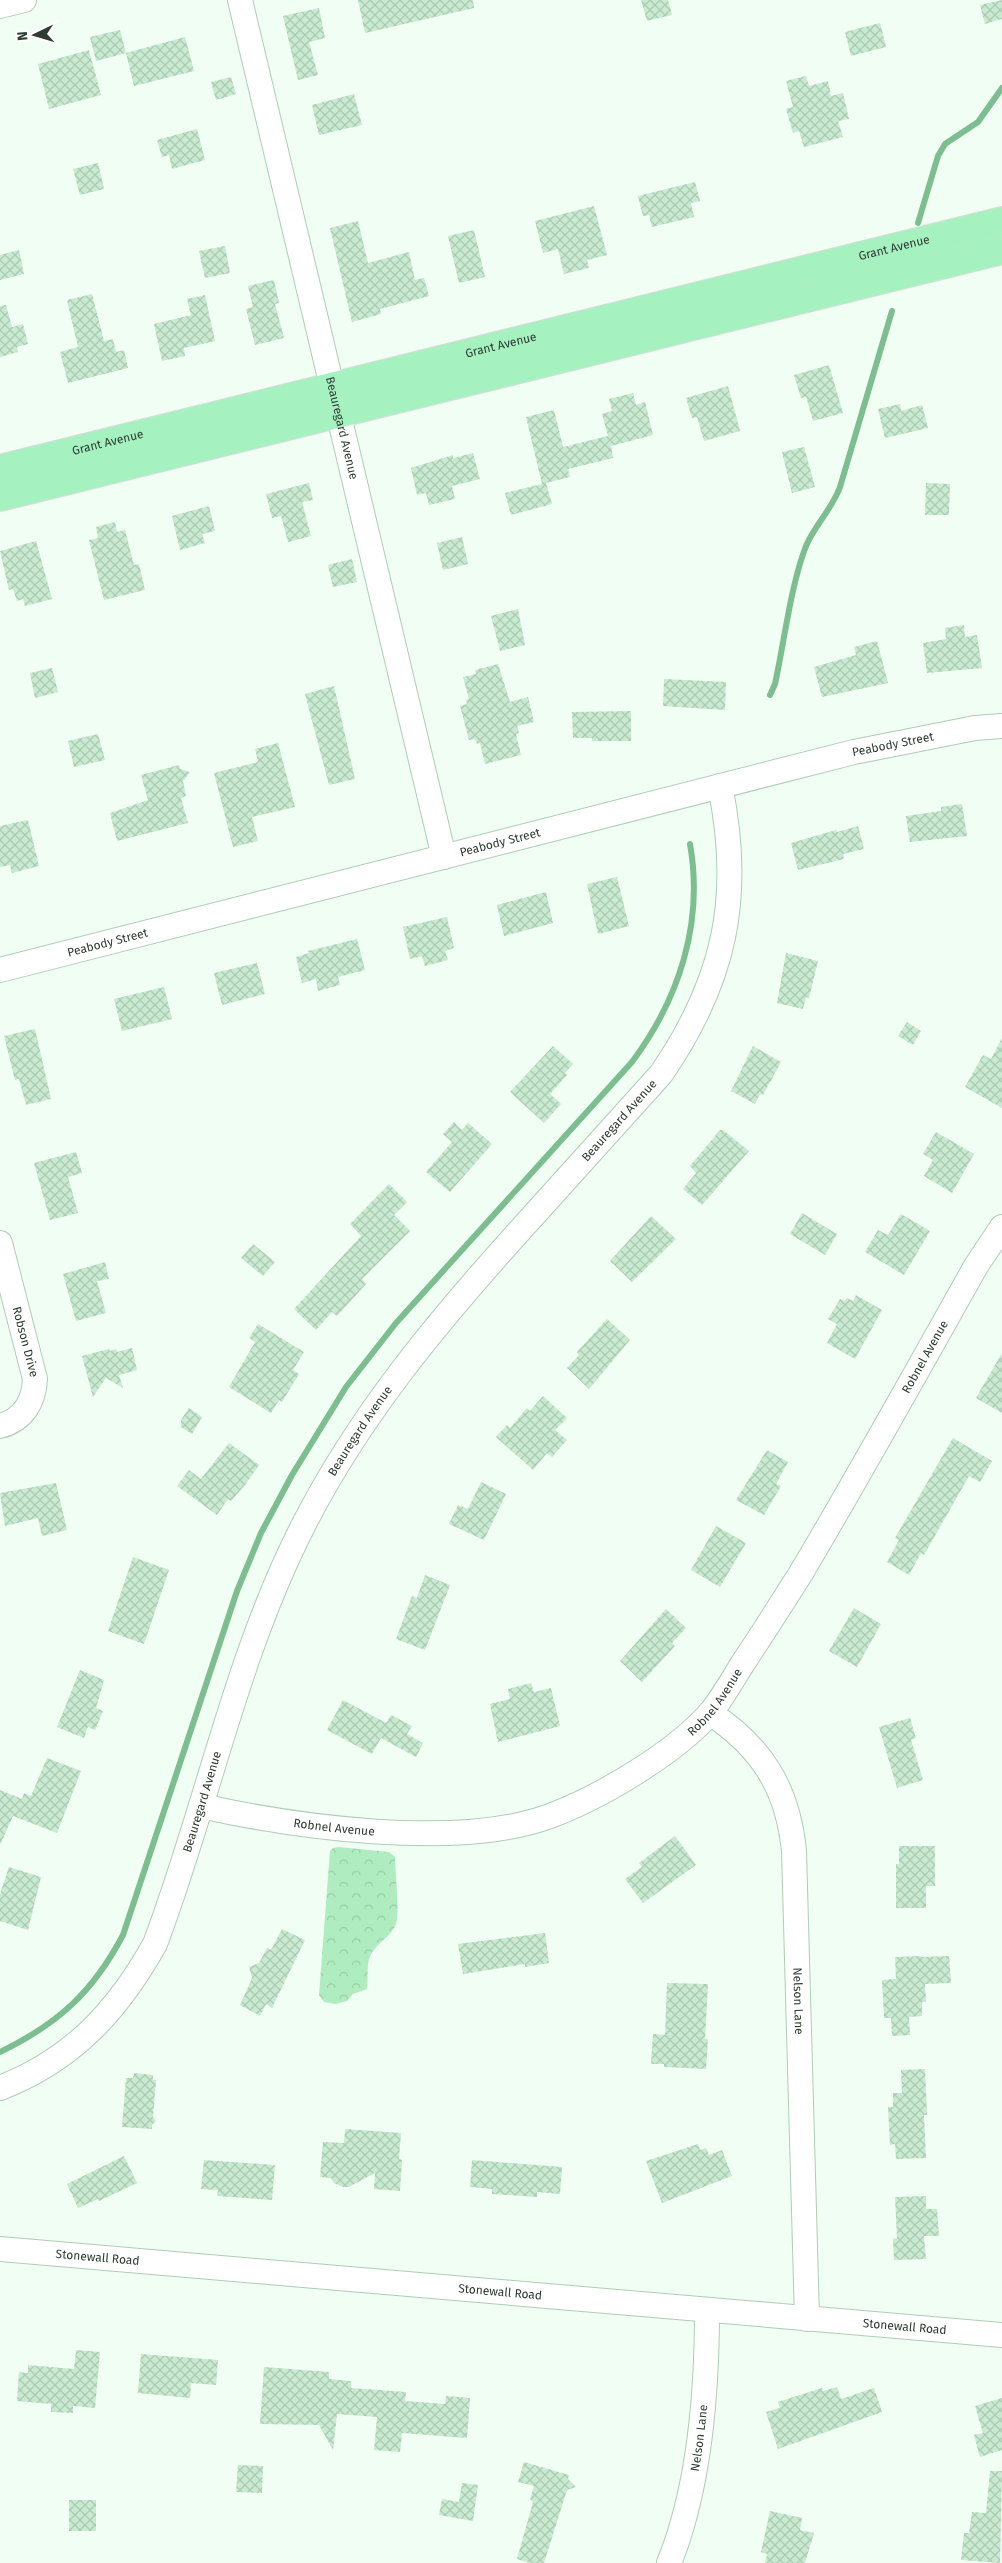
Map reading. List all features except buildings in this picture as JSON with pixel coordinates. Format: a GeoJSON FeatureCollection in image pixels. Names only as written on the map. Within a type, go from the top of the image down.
{"type":"FeatureCollection","features":[{"type":"Feature","properties":{"kind":"main road","name":"Grant Avenue"},"geometry":{"type":"LineString","coordinates":[[0,469],[1002,221]]}},
{"type":"Feature","properties":{"kind":"main road"},"geometry":{"type":"LineString","coordinates":[[0,497],[1002,250]]}},
{"type":"Feature","properties":{"kind":"street"},"geometry":{"type":"LineString","coordinates":[[0,6],[24,0]]}},
{"type":"Feature","properties":{"kind":"street","name":"Beauregard Avenue"},"geometry":{"type":"LineString","coordinates":[[240,0],[334,387],[444,856]]}},
{"type":"Feature","properties":{"kind":"street","name":"Peabody Street"},"geometry":{"type":"LineString","coordinates":[[0,970],[854,752],[975,728],[1002,726]]}},
{"type":"Feature","properties":{"kind":"street","name":"Beauregard Avenue"},"geometry":{"type":"LineString","coordinates":[[0,2088],[34,2073],[59,2057],[87,2035],[118,2003],[136,1978],[155,1944],[257,1634],[277,1581],[326,1483],[364,1420],[411,1357],[465,1292],[661,1074],[685,1039],[704,1001],[718,959],[726,921],[731,880],[729,831],[720,786]]}},
{"type":"Feature","properties":{"kind":"street","name":"Robnel Avenue"},"geometry":{"type":"LineString","coordinates":[[201,1806],[252,1816],[357,1830],[419,1833],[475,1831],[522,1824],[549,1817],[625,1779],[687,1734],[710,1713],[794,1584],[976,1266],[1002,1227]]}},
{"type":"Feature","properties":{"kind":"street","name":"Robson Drive"},"geometry":{"type":"LineString","coordinates":[[0,1243],[35,1379],[34,1394],[27,1410],[16,1420],[0,1426]]}},
{"type":"Feature","properties":{"kind":"street","name":"Nelson Lane"},"geometry":{"type":"LineString","coordinates":[[710,1713],[744,1738],[763,1762],[784,1799],[791,1824],[794,1851],[807,2319]]}},
{"type":"Feature","properties":{"kind":"street","name":"Stonewall Road"},"geometry":{"type":"LineString","coordinates":[[0,2249],[1002,2336]]}},
{"type":"Feature","properties":{"kind":"street","name":"Nelson Lane"},"geometry":{"type":"LineString","coordinates":[[669,2563],[689,2493],[702,2419],[707,2310]]}},
{"type":"Feature","properties":{"kind":"green space"},"geometry":{"type":"Polygon","coordinates":[[[333,1848],[389,1852],[395,1857],[398,1912],[394,1928],[376,1947],[369,1959],[367,1989],[353,1994],[347,2001],[336,2004],[324,2002],[319,1995],[330,1851],[333,1848]]]}},
{"type":"Feature","properties":{"kind":"waterway"},"geometry":{"type":"LineString","coordinates":[[918,223],[938,156],[945,144],[978,122],[1002,88]]}},
{"type":"Feature","properties":{"kind":"waterway"},"geometry":{"type":"LineString","coordinates":[[770,695],[775,684],[792,596],[801,561],[810,538],[833,503],[840,487],[892,311]]}},
{"type":"Feature","properties":{"kind":"waterway"},"geometry":{"type":"LineString","coordinates":[[0,2052],[39,2030],[72,2004],[99,1973],[123,1935],[237,1591],[261,1533],[292,1475],[346,1387],[396,1323],[632,1062],[649,1038],[675,986],[684,959],[690,931],[693,903],[693,873],[690,844]]}}]}
